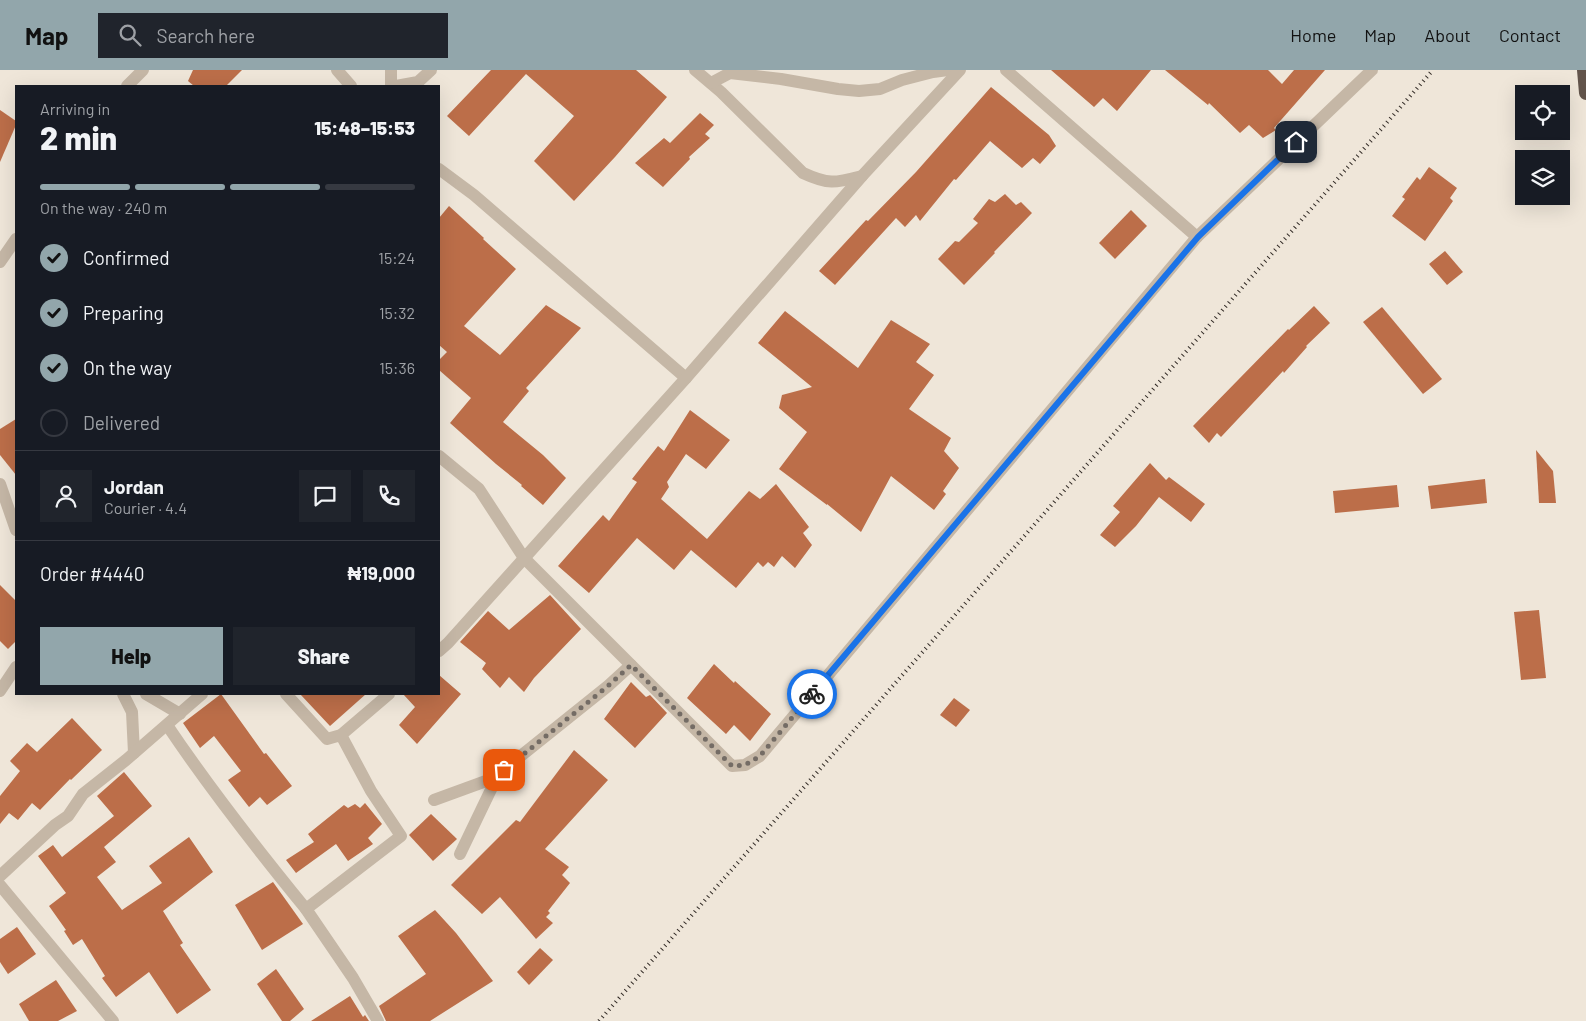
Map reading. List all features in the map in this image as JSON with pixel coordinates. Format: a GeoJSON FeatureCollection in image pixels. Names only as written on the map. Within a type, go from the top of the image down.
{"type":"FeatureCollection","features":[{"type":"Feature","properties":{"kind":"highway"},"geometry":{"type":"LineString","coordinates":[[1584,70],[1586,93]]}},
{"type":"Feature","properties":{"kind":"street"},"geometry":{"type":"LineString","coordinates":[[128,85],[143,70]]}},
{"type":"Feature","properties":{"kind":"street"},"geometry":{"type":"LineString","coordinates":[[337,70],[350,85]]}},
{"type":"Feature","properties":{"kind":"street"},"geometry":{"type":"LineString","coordinates":[[391,70],[391,85]]}},
{"type":"Feature","properties":{"kind":"street"},"geometry":{"type":"LineString","coordinates":[[418,84],[431,70]]}},
{"type":"Feature","properties":{"kind":"street"},"geometry":{"type":"LineString","coordinates":[[695,70],[803,173],[819,180],[838,182],[862,176]]}},
{"type":"Feature","properties":{"kind":"street"},"geometry":{"type":"LineString","coordinates":[[766,70],[781,79]]}},
{"type":"Feature","properties":{"kind":"street"},"geometry":{"type":"LineString","coordinates":[[710,84],[730,73],[859,91],[880,89],[902,80],[948,70]]}},
{"type":"Feature","properties":{"kind":"street"},"geometry":{"type":"LineString","coordinates":[[440,650],[686,378],[862,176],[960,70]]}},
{"type":"Feature","properties":{"kind":"street"},"geometry":{"type":"LineString","coordinates":[[1006,70],[1198,237]]}},
{"type":"Feature","properties":{"kind":"street"},"geometry":{"type":"LineString","coordinates":[[440,458],[479,489],[524,558],[732,766],[745,765],[760,756],[1198,237],[1367,72]]}},
{"type":"Feature","properties":{"kind":"street"},"geometry":{"type":"LineString","coordinates":[[440,170],[474,195],[686,378]]}},
{"type":"Feature","properties":{"kind":"street"},"geometry":{"type":"LineString","coordinates":[[0,262],[4,247],[15,240]]}},
{"type":"Feature","properties":{"kind":"street"},"geometry":{"type":"LineString","coordinates":[[0,484],[15,527]]}},
{"type":"Feature","properties":{"kind":"street"},"geometry":{"type":"LineString","coordinates":[[460,854],[497,777],[631,665]]}},
{"type":"Feature","properties":{"kind":"street"},"geometry":{"type":"LineString","coordinates":[[0,691],[15,669]]}},
{"type":"Feature","properties":{"kind":"street"},"geometry":{"type":"LineString","coordinates":[[124,695],[132,712],[134,753]]}},
{"type":"Feature","properties":{"kind":"street"},"geometry":{"type":"LineString","coordinates":[[148,695],[180,714]]}},
{"type":"Feature","properties":{"kind":"street"},"geometry":{"type":"LineString","coordinates":[[0,876],[55,825],[68,816],[83,794],[201,695]]}},
{"type":"Feature","properties":{"kind":"street"},"geometry":{"type":"LineString","coordinates":[[287,695],[327,739],[341,735],[388,695]]}},
{"type":"Feature","properties":{"kind":"street"},"geometry":{"type":"LineString","coordinates":[[167,725],[198,772],[306,908],[353,978],[378,1021]]}},
{"type":"Feature","properties":{"kind":"street"},"geometry":{"type":"LineString","coordinates":[[306,908],[402,836],[371,791],[341,735]]}},
{"type":"Feature","properties":{"kind":"street"},"geometry":{"type":"LineString","coordinates":[[434,800],[497,777]]}},
{"type":"Feature","properties":{"kind":"street"},"geometry":{"type":"LineString","coordinates":[[0,884],[113,1021]]}},
{"type":"Feature","properties":{"kind":"building"},"geometry":{"type":"Polygon","coordinates":[[[193,70],[242,70],[227,85],[193,85],[188,81],[193,70]]]}},
{"type":"Feature","properties":{"kind":"building"},"geometry":{"type":"Polygon","coordinates":[[[491,70],[636,70],[667,97],[574,201],[534,161],[574,116],[526,74],[469,136],[447,116],[491,70]]]}},
{"type":"Feature","properties":{"kind":"building"},"geometry":{"type":"Polygon","coordinates":[[[1051,70],[1151,70],[1117,111],[1103,98],[1094,107],[1051,70]]]}},
{"type":"Feature","properties":{"kind":"building"},"geometry":{"type":"Polygon","coordinates":[[[1165,70],[1268,70],[1282,84],[1294,70],[1325,70],[1274,128],[1276,130],[1263,138],[1249,125],[1240,133],[1209,103],[1208,105],[1165,70]]]}},
{"type":"Feature","properties":{"kind":"building"},"geometry":{"type":"Polygon","coordinates":[[[991,87],[1049,135],[1056,146],[1040,164],[1033,158],[1022,168],[990,141],[956,180],[954,179],[920,221],[916,215],[905,227],[896,218],[835,285],[819,271],[866,220],[868,221],[916,172],[991,87]]]}},
{"type":"Feature","properties":{"kind":"building"},"geometry":{"type":"Polygon","coordinates":[[[0,110],[15,120],[15,127],[0,162],[0,110]]]}},
{"type":"Feature","properties":{"kind":"building"},"geometry":{"type":"Polygon","coordinates":[[[700,113],[714,125],[705,134],[710,138],[689,157],[690,159],[663,187],[635,163],[664,138],[670,143],[700,113]]]}},
{"type":"Feature","properties":{"kind":"building"},"geometry":{"type":"Polygon","coordinates":[[[1429,167],[1457,188],[1450,198],[1453,201],[1425,241],[1392,216],[1405,199],[1402,197],[1417,177],[1420,180],[1429,167]]]}},
{"type":"Feature","properties":{"kind":"building"},"geometry":{"type":"Polygon","coordinates":[[[1005,194],[1016,205],[1021,202],[1032,213],[964,285],[938,259],[955,241],[959,242],[978,223],[973,219],[989,199],[995,202],[1005,194]]]}},
{"type":"Feature","properties":{"kind":"building"},"geometry":{"type":"Polygon","coordinates":[[[449,206],[516,269],[464,326],[500,355],[546,305],[581,328],[526,388],[529,391],[503,422],[543,455],[566,478],[543,505],[450,423],[471,398],[440,371],[440,359],[447,352],[440,346],[440,217],[449,206]]]}},
{"type":"Feature","properties":{"kind":"building"},"geometry":{"type":"Polygon","coordinates":[[[1131,210],[1147,226],[1115,259],[1099,243],[1131,210]]]}},
{"type":"Feature","properties":{"kind":"building"},"geometry":{"type":"Polygon","coordinates":[[[1445,251],[1463,272],[1447,285],[1429,264],[1445,251]]]}},
{"type":"Feature","properties":{"kind":"building"},"geometry":{"type":"Polygon","coordinates":[[[1314,306],[1330,323],[1221,437],[1217,433],[1209,443],[1193,426],[1288,329],[1314,306]]]}},
{"type":"Feature","properties":{"kind":"building"},"geometry":{"type":"Polygon","coordinates":[[[1382,307],[1442,379],[1423,394],[1363,322],[1382,307]]]}},
{"type":"Feature","properties":{"kind":"building"},"geometry":{"type":"Polygon","coordinates":[[[785,311],[858,368],[891,320],[930,344],[916,362],[934,375],[909,409],[951,438],[944,451],[959,468],[943,491],[946,494],[934,510],[891,476],[861,532],[779,469],[807,432],[779,408],[782,395],[812,387],[758,343],[785,311]]]}},
{"type":"Feature","properties":{"kind":"building"},"geometry":{"type":"Polygon","coordinates":[[[690,410],[730,440],[706,469],[686,454],[667,482],[669,487],[661,499],[707,539],[749,491],[760,499],[776,484],[809,527],[803,533],[812,545],[795,568],[782,556],[774,567],[768,562],[763,567],[758,562],[736,588],[691,550],[674,570],[637,538],[589,593],[558,566],[603,515],[609,521],[637,482],[632,479],[658,446],[664,451],[690,410]]]}},
{"type":"Feature","properties":{"kind":"building"},"geometry":{"type":"Polygon","coordinates":[[[15,420],[15,474],[0,455],[0,429],[15,420]]]}},
{"type":"Feature","properties":{"kind":"building"},"geometry":{"type":"Polygon","coordinates":[[[1536,450],[1553,471],[1556,503],[1539,503],[1536,450]]]}},
{"type":"Feature","properties":{"kind":"building"},"geometry":{"type":"Polygon","coordinates":[[[1150,463],[1166,480],[1169,477],[1205,504],[1191,522],[1159,497],[1136,526],[1115,547],[1100,535],[1120,512],[1113,506],[1150,463]]]}},
{"type":"Feature","properties":{"kind":"building"},"geometry":{"type":"Polygon","coordinates":[[[1485,479],[1487,503],[1431,509],[1428,486],[1485,479]]]}},
{"type":"Feature","properties":{"kind":"building"},"geometry":{"type":"Polygon","coordinates":[[[1397,485],[1399,507],[1335,513],[1333,491],[1397,485]]]}},
{"type":"Feature","properties":{"kind":"building"},"geometry":{"type":"Polygon","coordinates":[[[0,585],[15,600],[15,642],[8,649],[0,641],[0,585]]]}},
{"type":"Feature","properties":{"kind":"building"},"geometry":{"type":"Polygon","coordinates":[[[550,595],[581,629],[534,678],[524,692],[509,677],[500,688],[482,669],[486,663],[460,642],[488,611],[509,630],[550,595]]]}},
{"type":"Feature","properties":{"kind":"building"},"geometry":{"type":"Polygon","coordinates":[[[1539,610],[1546,678],[1521,680],[1514,612],[1539,610]]]}},
{"type":"Feature","properties":{"kind":"building"},"geometry":{"type":"Polygon","coordinates":[[[714,664],[771,714],[750,741],[734,725],[726,734],[687,698],[714,664]]]}},
{"type":"Feature","properties":{"kind":"building"},"geometry":{"type":"Polygon","coordinates":[[[440,676],[461,694],[417,744],[399,725],[415,707],[404,695],[440,695],[440,676]]]}},
{"type":"Feature","properties":{"kind":"building"},"geometry":{"type":"Polygon","coordinates":[[[631,682],[646,697],[650,695],[667,713],[635,748],[604,719],[631,682]]]}},
{"type":"Feature","properties":{"kind":"building"},"geometry":{"type":"Polygon","coordinates":[[[222,695],[264,754],[266,753],[292,786],[267,805],[260,797],[249,807],[228,780],[241,771],[214,736],[200,748],[183,723],[222,695]]]}},
{"type":"Feature","properties":{"kind":"building"},"geometry":{"type":"Polygon","coordinates":[[[301,695],[365,695],[330,726],[301,695]]]}},
{"type":"Feature","properties":{"kind":"building"},"geometry":{"type":"Polygon","coordinates":[[[954,698],[970,710],[956,727],[940,715],[954,698]]]}},
{"type":"Feature","properties":{"kind":"building"},"geometry":{"type":"Polygon","coordinates":[[[72,718],[102,750],[40,810],[32,803],[18,820],[9,813],[0,824],[0,796],[20,771],[10,761],[27,743],[37,752],[72,718]]]}},
{"type":"Feature","properties":{"kind":"building"},"geometry":{"type":"Polygon","coordinates":[[[574,750],[608,780],[545,849],[569,867],[562,875],[570,883],[548,911],[550,913],[546,917],[553,923],[536,939],[500,897],[482,914],[451,885],[516,820],[520,822],[574,750]]]}},
{"type":"Feature","properties":{"kind":"building"},"geometry":{"type":"Polygon","coordinates":[[[124,772],[152,806],[104,847],[116,862],[97,877],[122,910],[162,883],[149,866],[189,837],[213,872],[163,911],[183,943],[180,945],[211,990],[177,1014],[149,972],[116,997],[102,978],[105,976],[82,939],[73,945],[64,931],[66,930],[49,906],[66,893],[38,856],[53,845],[62,857],[114,816],[97,796],[124,772]]]}},
{"type":"Feature","properties":{"kind":"building"},"geometry":{"type":"Polygon","coordinates":[[[365,803],[382,824],[368,838],[373,844],[348,861],[336,844],[296,873],[286,860],[314,842],[308,834],[344,805],[348,808],[355,804],[360,808],[365,803]]]}},
{"type":"Feature","properties":{"kind":"building"},"geometry":{"type":"Polygon","coordinates":[[[431,814],[457,839],[433,861],[409,835],[431,814]]]}},
{"type":"Feature","properties":{"kind":"building"},"geometry":{"type":"Polygon","coordinates":[[[273,882],[303,924],[262,950],[235,905],[273,882]]]}},
{"type":"Feature","properties":{"kind":"building"},"geometry":{"type":"Polygon","coordinates":[[[435,910],[456,933],[493,981],[430,1021],[386,1021],[379,1006],[426,974],[398,936],[435,910]]]}},
{"type":"Feature","properties":{"kind":"building"},"geometry":{"type":"Polygon","coordinates":[[[17,927],[36,954],[8,974],[0,962],[0,939],[17,927]]]}},
{"type":"Feature","properties":{"kind":"building"},"geometry":{"type":"Polygon","coordinates":[[[540,948],[553,960],[529,985],[517,972],[540,948]]]}},
{"type":"Feature","properties":{"kind":"building"},"geometry":{"type":"Polygon","coordinates":[[[276,969],[304,1009],[290,1021],[282,1021],[257,984],[276,969]]]}},
{"type":"Feature","properties":{"kind":"building"},"geometry":{"type":"Polygon","coordinates":[[[56,980],[77,1011],[58,1021],[29,1021],[19,1004],[56,980]]]}},
{"type":"Feature","properties":{"kind":"building"},"geometry":{"type":"Polygon","coordinates":[[[350,996],[363,1017],[365,1015],[369,1021],[311,1021],[350,996]]]}},
{"type":"Feature","properties":{"kind":"railway"},"geometry":{"type":"LineString","coordinates":[[599,1021],[1433,70]]}},
{"type":"Feature","properties":{"kind":"way so far"},"geometry":{"type":"LineString","coordinates":[[504,770],[561,725],[631,665],[732,766],[745,765],[760,756],[812,694]]}},
{"type":"Feature","properties":{"kind":"route"},"geometry":{"type":"LineString","coordinates":[[812,694],[1198,237],[1296,142]]}}]}
